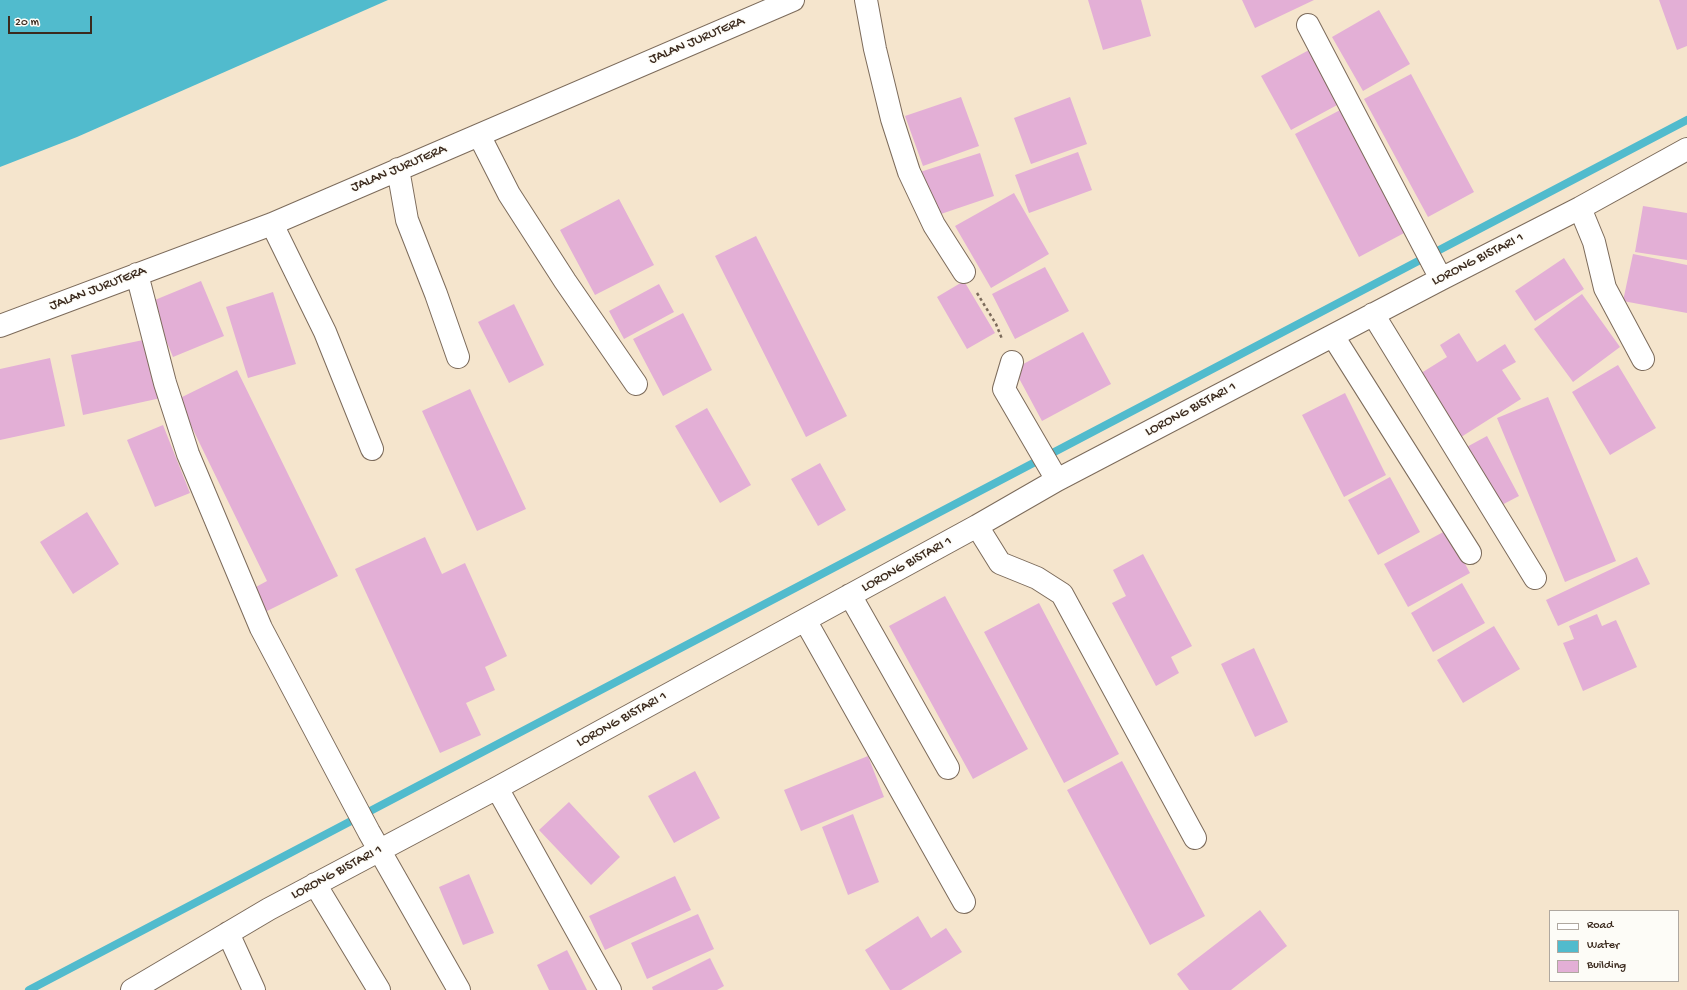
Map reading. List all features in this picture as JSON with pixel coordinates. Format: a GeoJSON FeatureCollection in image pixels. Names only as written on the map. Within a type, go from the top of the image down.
{"type":"FeatureCollection","features":[{"type":"Feature","properties":{"kind":"street","name":"JALAN JURUTERA"},"geometry":{"type":"LineString","coordinates":[[0,326],[272,224],[793,0]]}},
{"type":"Feature","properties":{"kind":"street"},"geometry":{"type":"LineString","coordinates":[[866,0],[875,49],[892,119],[908,172],[934,225],[964,272]]}},
{"type":"Feature","properties":{"kind":"street"},"geometry":{"type":"LineString","coordinates":[[1308,25],[1438,271]]}},
{"type":"Feature","properties":{"kind":"street"},"geometry":{"type":"LineString","coordinates":[[479,135],[513,200],[565,281],[636,384]]}},
{"type":"Feature","properties":{"kind":"street","name":"LORONG BISTARI 1"},"geometry":{"type":"LineString","coordinates":[[132,990],[228,933],[315,884],[497,788],[978,526],[1053,473],[1333,336],[1373,314],[1438,271],[1580,208],[1687,150]]}},
{"type":"Feature","properties":{"kind":"street"},"geometry":{"type":"LineString","coordinates":[[398,169],[407,220],[436,294],[458,357]]}},
{"type":"Feature","properties":{"kind":"street"},"geometry":{"type":"LineString","coordinates":[[1580,208],[1594,242],[1605,288],[1643,359]]}},
{"type":"Feature","properties":{"kind":"street"},"geometry":{"type":"LineString","coordinates":[[272,224],[325,332],[372,449]]}},
{"type":"Feature","properties":{"kind":"street"},"geometry":{"type":"LineString","coordinates":[[137,274],[165,383],[188,454],[261,628],[351,799],[458,990]]}},
{"type":"Feature","properties":{"kind":"street"},"geometry":{"type":"LineString","coordinates":[[1373,314],[1535,578]]}},
{"type":"Feature","properties":{"kind":"street"},"geometry":{"type":"LineString","coordinates":[[1333,336],[1470,553]]}},
{"type":"Feature","properties":{"kind":"street"},"geometry":{"type":"LineString","coordinates":[[1012,362],[1004,389],[1053,473]]}},
{"type":"Feature","properties":{"kind":"street"},"geometry":{"type":"LineString","coordinates":[[978,526],[1000,563],[1037,578],[1062,594],[1195,838]]}},
{"type":"Feature","properties":{"kind":"street"},"geometry":{"type":"LineString","coordinates":[[850,595],[948,768]]}},
{"type":"Feature","properties":{"kind":"street"},"geometry":{"type":"LineString","coordinates":[[804,620],[964,902]]}},
{"type":"Feature","properties":{"kind":"street"},"geometry":{"type":"LineString","coordinates":[[497,788],[610,990]]}},
{"type":"Feature","properties":{"kind":"street"},"geometry":{"type":"LineString","coordinates":[[315,884],[379,990]]}},
{"type":"Feature","properties":{"kind":"street"},"geometry":{"type":"LineString","coordinates":[[228,933],[254,990]]}},
{"type":"Feature","properties":{"kind":"path"},"geometry":{"type":"LineString","coordinates":[[964,272],[996,324],[1012,362]]}},
{"type":"Feature","properties":{"kind":"water"},"geometry":{"type":"Polygon","coordinates":[[[0,0],[388,0],[77,137],[0,167],[0,0]]]}},
{"type":"Feature","properties":{"kind":"building"},"geometry":{"type":"Polygon","coordinates":[[[1088,0],[1141,0],[1151,36],[1103,50],[1088,0]]]}},
{"type":"Feature","properties":{"kind":"building"},"geometry":{"type":"Polygon","coordinates":[[[1242,0],[1314,0],[1255,28],[1242,0]]]}},
{"type":"Feature","properties":{"kind":"building"},"geometry":{"type":"Polygon","coordinates":[[[1659,0],[1687,0],[1687,46],[1677,50],[1659,0]]]}},
{"type":"Feature","properties":{"kind":"building"},"geometry":{"type":"Polygon","coordinates":[[[1379,10],[1410,64],[1363,91],[1332,37],[1379,10]]]}},
{"type":"Feature","properties":{"kind":"building"},"geometry":{"type":"Polygon","coordinates":[[[1309,50],[1339,104],[1291,130],[1261,76],[1309,50]]]}},
{"type":"Feature","properties":{"kind":"building"},"geometry":{"type":"Polygon","coordinates":[[[1411,74],[1474,192],[1428,217],[1364,99],[1411,74]]]}},
{"type":"Feature","properties":{"kind":"building"},"geometry":{"type":"Polygon","coordinates":[[[961,97],[979,146],[923,166],[905,116],[961,97]]]}},
{"type":"Feature","properties":{"kind":"building"},"geometry":{"type":"Polygon","coordinates":[[[1070,97],[1087,144],[1031,164],[1014,118],[1070,97]]]}},
{"type":"Feature","properties":{"kind":"building"},"geometry":{"type":"Polygon","coordinates":[[[1342,109],[1406,232],[1359,257],[1295,134],[1342,109]]]}},
{"type":"Feature","properties":{"kind":"building"},"geometry":{"type":"Polygon","coordinates":[[[1078,152],[1092,190],[1029,213],[1015,175],[1078,152]]]}},
{"type":"Feature","properties":{"kind":"building"},"geometry":{"type":"Polygon","coordinates":[[[980,153],[994,196],[935,216],[920,172],[980,153]]]}},
{"type":"Feature","properties":{"kind":"building"},"geometry":{"type":"Polygon","coordinates":[[[1014,193],[1049,254],[991,288],[955,226],[1014,193]]]}},
{"type":"Feature","properties":{"kind":"building"},"geometry":{"type":"Polygon","coordinates":[[[619,199],[654,265],[595,295],[560,230],[619,199]]]}},
{"type":"Feature","properties":{"kind":"building"},"geometry":{"type":"Polygon","coordinates":[[[1643,206],[1687,213],[1687,260],[1635,252],[1643,206]]]}},
{"type":"Feature","properties":{"kind":"building"},"geometry":{"type":"Polygon","coordinates":[[[756,236],[847,416],[806,437],[715,256],[756,236]]]}},
{"type":"Feature","properties":{"kind":"building"},"geometry":{"type":"Polygon","coordinates":[[[1633,254],[1687,265],[1687,313],[1623,301],[1633,254]]]}},
{"type":"Feature","properties":{"kind":"building"},"geometry":{"type":"Polygon","coordinates":[[[1564,258],[1584,289],[1535,321],[1515,291],[1564,258]]]}},
{"type":"Feature","properties":{"kind":"building"},"geometry":{"type":"Polygon","coordinates":[[[1045,267],[1069,311],[1015,339],[992,294],[1045,267]]]}},
{"type":"Feature","properties":{"kind":"building"},"geometry":{"type":"Polygon","coordinates":[[[201,281],[224,336],[173,357],[150,302],[201,281]]]}},
{"type":"Feature","properties":{"kind":"building"},"geometry":{"type":"Polygon","coordinates":[[[964,281],[995,333],[967,349],[937,297],[964,281]]]}},
{"type":"Feature","properties":{"kind":"building"},"geometry":{"type":"Polygon","coordinates":[[[659,284],[674,312],[624,339],[609,311],[659,284]]]}},
{"type":"Feature","properties":{"kind":"building"},"geometry":{"type":"Polygon","coordinates":[[[273,292],[296,364],[248,378],[226,307],[273,292]]]}},
{"type":"Feature","properties":{"kind":"building"},"geometry":{"type":"Polygon","coordinates":[[[1582,294],[1620,347],[1573,382],[1534,329],[1582,294]]]}},
{"type":"Feature","properties":{"kind":"building"},"geometry":{"type":"Polygon","coordinates":[[[514,304],[544,365],[509,383],[478,322],[514,304]]]}},
{"type":"Feature","properties":{"kind":"building"},"geometry":{"type":"Polygon","coordinates":[[[683,313],[712,370],[663,396],[633,339],[683,313]]]}},
{"type":"Feature","properties":{"kind":"building"},"geometry":{"type":"Polygon","coordinates":[[[1083,332],[1111,384],[1042,421],[1014,369],[1083,332]]]}},
{"type":"Feature","properties":{"kind":"building"},"geometry":{"type":"Polygon","coordinates":[[[1459,333],[1477,362],[1505,344],[1516,362],[1502,370],[1521,399],[1458,439],[1418,375],[1447,357],[1440,345],[1459,333]]]}},
{"type":"Feature","properties":{"kind":"building"},"geometry":{"type":"Polygon","coordinates":[[[148,339],[161,398],[83,415],[71,355],[148,339]]]}},
{"type":"Feature","properties":{"kind":"building"},"geometry":{"type":"Polygon","coordinates":[[[50,358],[65,426],[0,440],[0,369],[50,358]]]}},
{"type":"Feature","properties":{"kind":"building"},"geometry":{"type":"Polygon","coordinates":[[[1618,365],[1656,428],[1610,455],[1572,392],[1618,365]]]}},
{"type":"Feature","properties":{"kind":"building"},"geometry":{"type":"Polygon","coordinates":[[[237,370],[338,576],[265,612],[254,588],[267,581],[178,399],[237,370]]]}},
{"type":"Feature","properties":{"kind":"building"},"geometry":{"type":"Polygon","coordinates":[[[470,389],[526,509],[477,531],[422,411],[470,389]]]}},
{"type":"Feature","properties":{"kind":"building"},"geometry":{"type":"Polygon","coordinates":[[[1345,393],[1386,475],[1344,497],[1302,415],[1345,393]]]}},
{"type":"Feature","properties":{"kind":"building"},"geometry":{"type":"Polygon","coordinates":[[[1548,397],[1616,561],[1565,582],[1497,418],[1548,397]]]}},
{"type":"Feature","properties":{"kind":"building"},"geometry":{"type":"Polygon","coordinates":[[[707,408],[751,485],[720,503],[675,426],[707,408]]]}},
{"type":"Feature","properties":{"kind":"building"},"geometry":{"type":"Polygon","coordinates":[[[163,425],[190,493],[155,507],[127,440],[163,425]]]}},
{"type":"Feature","properties":{"kind":"building"},"geometry":{"type":"Polygon","coordinates":[[[1487,436],[1519,496],[1494,509],[1463,449],[1487,436]]]}},
{"type":"Feature","properties":{"kind":"building"},"geometry":{"type":"Polygon","coordinates":[[[820,463],[846,510],[818,526],[791,479],[820,463]]]}},
{"type":"Feature","properties":{"kind":"building"},"geometry":{"type":"Polygon","coordinates":[[[1390,477],[1420,532],[1378,555],[1348,500],[1390,477]]]}},
{"type":"Feature","properties":{"kind":"building"},"geometry":{"type":"Polygon","coordinates":[[[87,512],[119,564],[73,594],[40,542],[87,512]]]}},
{"type":"Feature","properties":{"kind":"building"},"geometry":{"type":"Polygon","coordinates":[[[1447,530],[1470,573],[1408,607],[1384,564],[1447,530]]]}},
{"type":"Feature","properties":{"kind":"building"},"geometry":{"type":"Polygon","coordinates":[[[425,537],[442,574],[465,563],[507,656],[485,667],[495,690],[466,703],[481,735],[440,753],[355,569],[425,537]]]}},
{"type":"Feature","properties":{"kind":"building"},"geometry":{"type":"Polygon","coordinates":[[[1143,554],[1192,646],[1171,657],[1179,673],[1156,686],[1112,603],[1126,596],[1113,570],[1143,554]]]}},
{"type":"Feature","properties":{"kind":"building"},"geometry":{"type":"Polygon","coordinates":[[[1637,557],[1650,584],[1558,626],[1546,600],[1637,557]]]}},
{"type":"Feature","properties":{"kind":"building"},"geometry":{"type":"Polygon","coordinates":[[[1462,583],[1485,623],[1433,652],[1411,613],[1462,583]]]}},
{"type":"Feature","properties":{"kind":"building"},"geometry":{"type":"Polygon","coordinates":[[[945,596],[1028,749],[973,779],[889,626],[945,596]]]}},
{"type":"Feature","properties":{"kind":"building"},"geometry":{"type":"Polygon","coordinates":[[[1039,603],[1119,754],[1064,783],[984,632],[1039,603]]]}},
{"type":"Feature","properties":{"kind":"building"},"geometry":{"type":"Polygon","coordinates":[[[1597,614],[1602,626],[1616,620],[1637,667],[1583,691],[1563,643],[1574,639],[1569,626],[1597,614]]]}},
{"type":"Feature","properties":{"kind":"building"},"geometry":{"type":"Polygon","coordinates":[[[1494,626],[1520,669],[1463,703],[1437,660],[1494,626]]]}},
{"type":"Feature","properties":{"kind":"building"},"geometry":{"type":"Polygon","coordinates":[[[1254,648],[1288,722],[1255,737],[1221,664],[1254,648]]]}},
{"type":"Feature","properties":{"kind":"building"},"geometry":{"type":"Polygon","coordinates":[[[868,756],[884,797],[801,831],[784,790],[868,756]]]}},
{"type":"Feature","properties":{"kind":"building"},"geometry":{"type":"Polygon","coordinates":[[[1122,761],[1205,916],[1150,945],[1067,790],[1122,761]]]}},
{"type":"Feature","properties":{"kind":"building"},"geometry":{"type":"Polygon","coordinates":[[[695,771],[720,818],[674,843],[648,796],[695,771]]]}},
{"type":"Feature","properties":{"kind":"building"},"geometry":{"type":"Polygon","coordinates":[[[569,802],[620,857],[591,885],[539,830],[569,802]]]}},
{"type":"Feature","properties":{"kind":"building"},"geometry":{"type":"Polygon","coordinates":[[[853,814],[879,882],[848,895],[822,827],[853,814]]]}},
{"type":"Feature","properties":{"kind":"building"},"geometry":{"type":"Polygon","coordinates":[[[469,874],[494,933],[463,945],[439,887],[469,874]]]}},
{"type":"Feature","properties":{"kind":"building"},"geometry":{"type":"Polygon","coordinates":[[[675,876],[691,910],[605,950],[589,916],[675,876]]]}},
{"type":"Feature","properties":{"kind":"building"},"geometry":{"type":"Polygon","coordinates":[[[1260,910],[1287,946],[1231,990],[1189,990],[1177,974],[1260,910]]]}},
{"type":"Feature","properties":{"kind":"building"},"geometry":{"type":"Polygon","coordinates":[[[698,914],[714,949],[647,979],[631,943],[698,914]]]}},
{"type":"Feature","properties":{"kind":"building"},"geometry":{"type":"Polygon","coordinates":[[[918,916],[931,938],[946,928],[962,952],[901,990],[890,990],[865,950],[918,916]]]}},
{"type":"Feature","properties":{"kind":"building"},"geometry":{"type":"Polygon","coordinates":[[[567,950],[587,990],[549,990],[537,965],[567,950]]]}},
{"type":"Feature","properties":{"kind":"building"},"geometry":{"type":"Polygon","coordinates":[[[710,958],[724,986],[717,990],[653,990],[652,987],[710,958]]]}},
{"type":"Feature","properties":{"kind":"waterway"},"geometry":{"type":"LineString","coordinates":[[29,990],[1687,120]]}}]}
